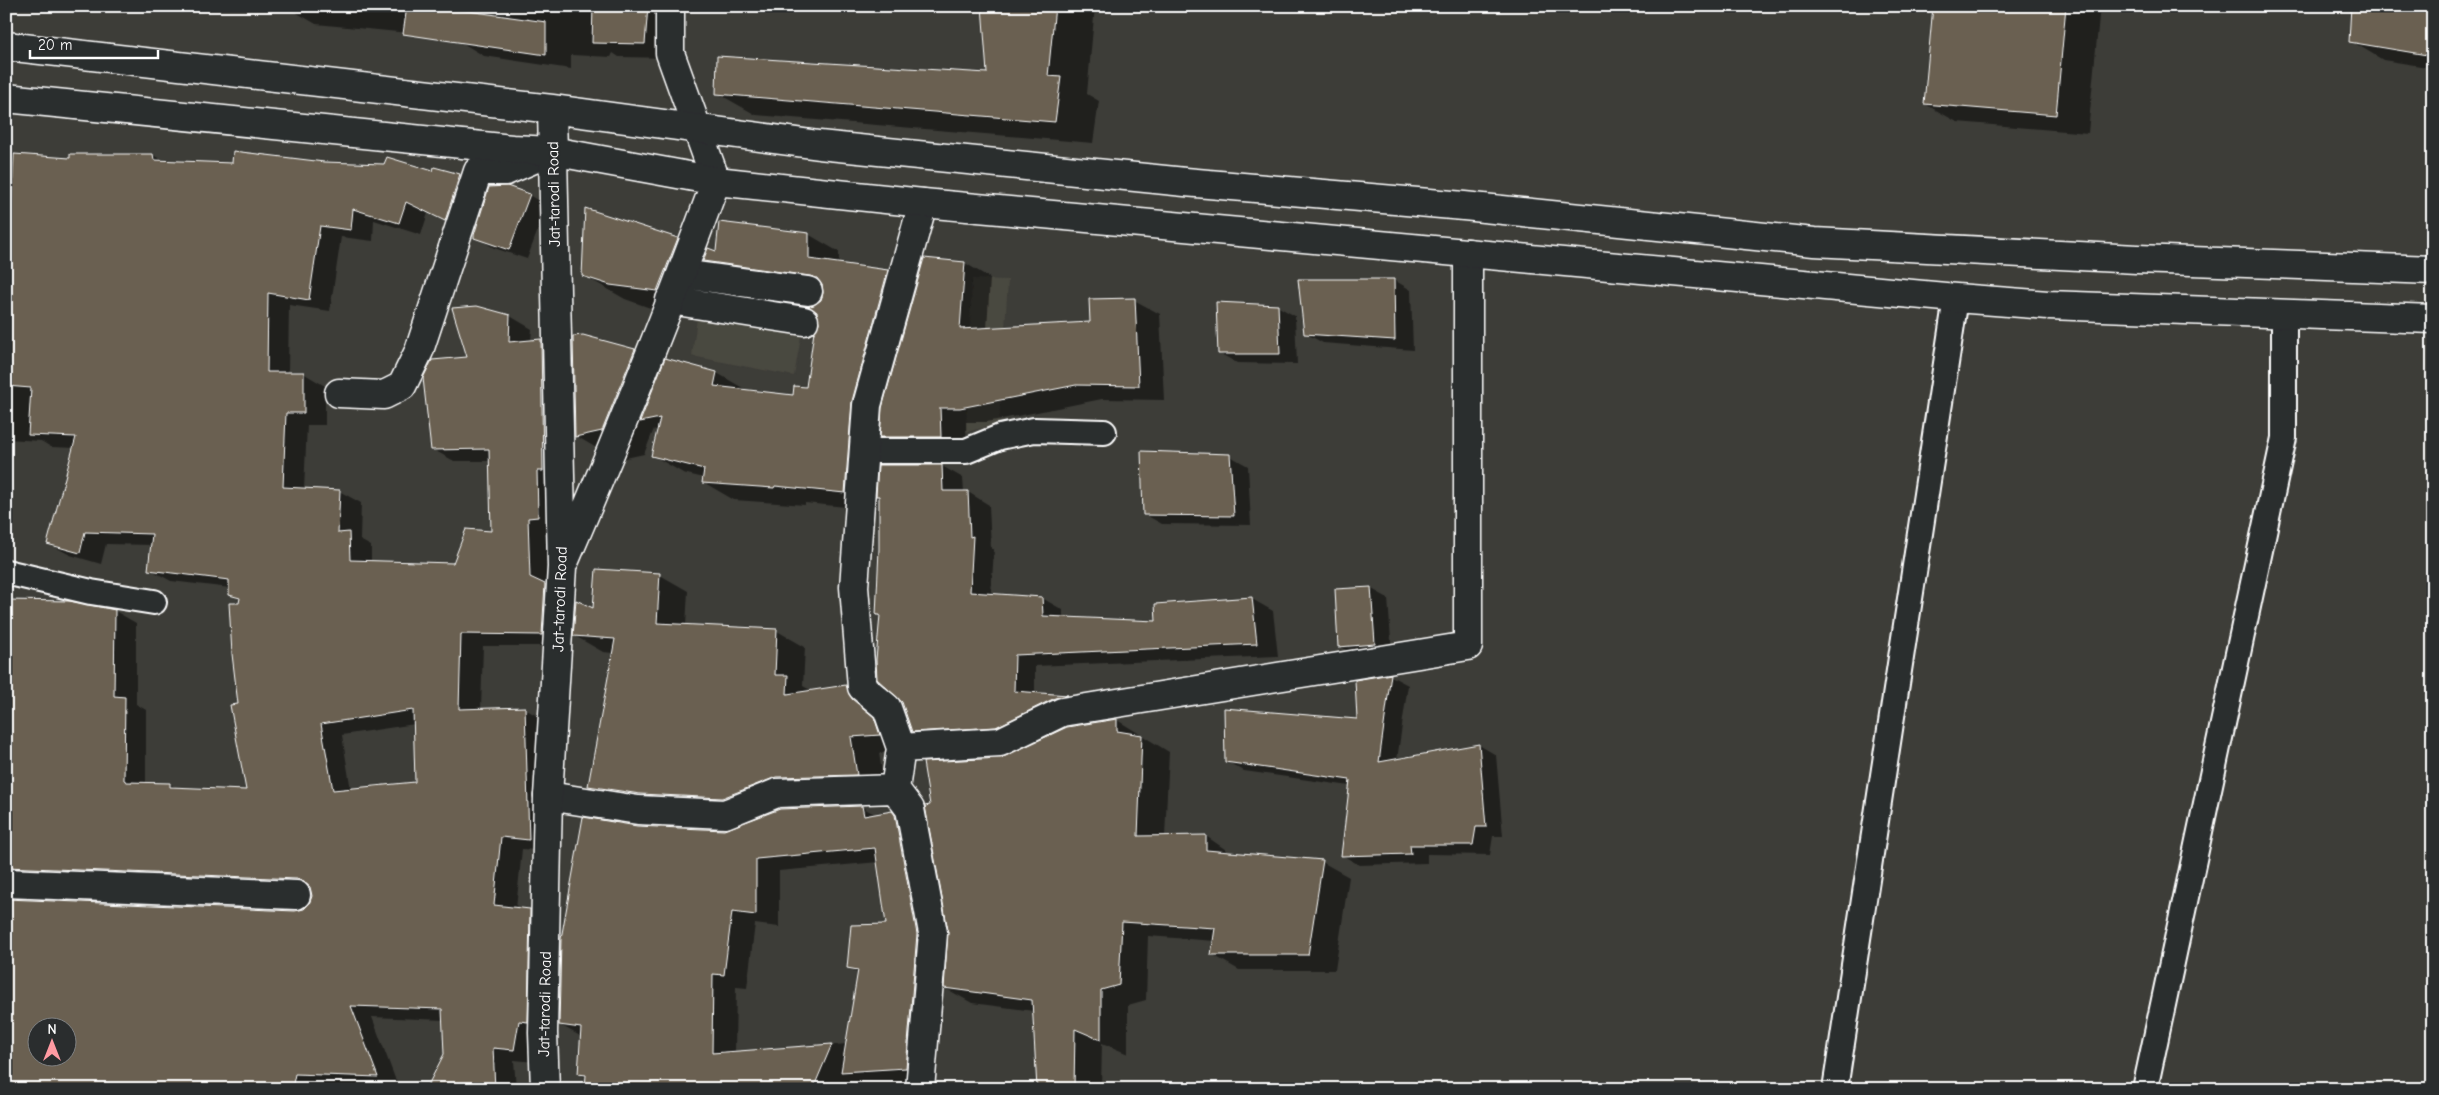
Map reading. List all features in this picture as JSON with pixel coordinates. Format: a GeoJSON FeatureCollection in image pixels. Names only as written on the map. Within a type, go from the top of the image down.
{"type":"FeatureCollection","features":[{"type":"Feature","properties":{"kind":"main road"},"geometry":{"type":"LineString","coordinates":[[562,567],[615,445],[716,181],[670,53],[670,6]]}},
{"type":"Feature","properties":{"kind":"main road"},"geometry":{"type":"LineString","coordinates":[[6,46],[552,109],[819,145],[1184,182],[1464,206],[1814,242],[2137,259],[2433,270]]}},
{"type":"Feature","properties":{"kind":"main road"},"geometry":{"type":"LineString","coordinates":[[6,98],[512,149],[552,151],[716,181],[923,203],[1956,298],[2048,306],[2433,319]]}},
{"type":"Feature","properties":{"kind":"main road","name":"Jat-tarodi Road"},"geometry":{"type":"LineString","coordinates":[[545,1089],[543,1033],[548,796],[562,567],[552,109]]}},
{"type":"Feature","properties":{"kind":"main road"},"geometry":{"type":"LineString","coordinates":[[340,393],[384,395],[402,386],[419,351],[478,172],[506,172],[552,151]]}},
{"type":"Feature","properties":{"kind":"main road"},"geometry":{"type":"LineString","coordinates":[[920,1089],[933,933],[910,809],[895,789],[901,748],[887,708],[862,687],[854,587],[867,405],[923,203]]}},
{"type":"Feature","properties":{"kind":"main road"},"geometry":{"type":"LineString","coordinates":[[901,748],[1000,742],[1062,712],[1468,646],[1468,253]]}},
{"type":"Feature","properties":{"kind":"main road"},"geometry":{"type":"LineString","coordinates":[[682,274],[808,291]]}},
{"type":"Feature","properties":{"kind":"main road"},"geometry":{"type":"LineString","coordinates":[[670,300],[708,308],[804,321]]}},
{"type":"Feature","properties":{"kind":"main road"},"geometry":{"type":"LineString","coordinates":[[548,796],[638,810],[725,814],[777,793],[895,789]]}},
{"type":"Feature","properties":{"kind":"main road"},"geometry":{"type":"LineString","coordinates":[[6,884],[296,895]]}},
{"type":"Feature","properties":{"kind":"lane"},"geometry":{"type":"LineString","coordinates":[[1835,1089],[1956,298]]}},
{"type":"Feature","properties":{"kind":"lane"},"geometry":{"type":"LineString","coordinates":[[2145,1089],[2284,438],[2284,314]]}},
{"type":"Feature","properties":{"kind":"lane"},"geometry":{"type":"LineString","coordinates":[[864,452],[966,451],[1000,437],[1034,430],[1104,432]]}},
{"type":"Feature","properties":{"kind":"lane"},"geometry":{"type":"LineString","coordinates":[[6,572],[91,592],[154,602]]}},
{"type":"Feature","properties":{"kind":"shaded area"},"geometry":{"type":"Polygon","coordinates":[[[972,279],[1008,280],[999,424],[966,432],[972,279]]]}},
{"type":"Feature","properties":{"kind":"shaded area"},"geometry":{"type":"Polygon","coordinates":[[[697,318],[802,331],[794,376],[692,356],[697,318]]]}},
{"type":"Feature","properties":{"kind":"building"},"geometry":{"type":"Polygon","coordinates":[[[407,6],[433,6],[546,22],[546,55],[403,34],[407,6]]]}},
{"type":"Feature","properties":{"kind":"building"},"geometry":{"type":"Polygon","coordinates":[[[593,6],[648,6],[645,44],[592,43],[593,6]]]}},
{"type":"Feature","properties":{"kind":"building"},"geometry":{"type":"Polygon","coordinates":[[[982,6],[1055,6],[1048,76],[1061,77],[1055,122],[716,94],[717,56],[987,73],[982,6]]]}},
{"type":"Feature","properties":{"kind":"building"},"geometry":{"type":"Polygon","coordinates":[[[1933,6],[2066,6],[2056,115],[1924,104],[1933,6]]]}},
{"type":"Feature","properties":{"kind":"building"},"geometry":{"type":"Polygon","coordinates":[[[2351,6],[2433,6],[2433,56],[2349,42],[2351,6]]]}},
{"type":"Feature","properties":{"kind":"building"},"geometry":{"type":"Polygon","coordinates":[[[233,151],[324,162],[384,164],[387,157],[433,171],[434,167],[460,174],[445,221],[406,202],[399,223],[353,209],[351,230],[320,226],[309,300],[268,293],[267,372],[304,372],[304,413],[286,413],[283,487],[340,490],[338,533],[349,532],[350,560],[453,563],[466,529],[491,531],[489,449],[431,450],[423,378],[432,360],[467,357],[452,308],[477,306],[510,315],[509,342],[541,339],[543,471],[537,471],[538,517],[528,518],[530,577],[545,584],[542,635],[461,634],[459,709],[525,707],[529,840],[501,837],[494,905],[530,909],[528,1022],[519,1021],[514,1050],[493,1048],[495,1089],[426,1089],[444,1054],[442,1009],[351,1006],[378,1077],[295,1074],[292,1089],[6,1089],[6,899],[295,911],[304,909],[309,904],[312,896],[310,887],[297,879],[6,867],[6,600],[70,601],[115,610],[114,696],[125,697],[124,780],[127,782],[170,783],[170,787],[246,790],[230,705],[238,704],[232,654],[229,603],[239,603],[240,598],[229,595],[229,580],[148,570],[152,534],[85,532],[80,553],[47,544],[76,437],[28,435],[31,388],[6,386],[6,255],[9,255],[14,154],[70,158],[70,154],[153,154],[154,160],[232,163],[233,151]],[[413,710],[321,724],[333,790],[415,782],[413,710]]]}},
{"type":"Feature","properties":{"kind":"building"},"geometry":{"type":"Polygon","coordinates":[[[507,186],[530,194],[509,250],[474,238],[489,187],[507,186]]]}},
{"type":"Feature","properties":{"kind":"building"},"geometry":{"type":"Polygon","coordinates":[[[585,208],[678,238],[657,291],[610,285],[582,276],[585,208]]]}},
{"type":"Feature","properties":{"kind":"building"},"geometry":{"type":"Polygon","coordinates":[[[719,222],[809,233],[809,259],[888,270],[852,401],[845,493],[775,486],[774,488],[702,483],[704,469],[651,456],[660,418],[640,422],[665,358],[717,372],[714,386],[793,395],[794,386],[806,387],[814,332],[819,323],[817,312],[808,306],[814,305],[821,300],[823,293],[822,285],[817,278],[810,276],[703,261],[708,248],[716,251],[719,222]]]}},
{"type":"Feature","properties":{"kind":"building"},"geometry":{"type":"Polygon","coordinates":[[[924,258],[965,262],[960,329],[1090,322],[1089,299],[1135,298],[1139,386],[1076,385],[960,408],[940,408],[941,437],[880,437],[882,408],[924,258]]]}},
{"type":"Feature","properties":{"kind":"building"},"geometry":{"type":"Polygon","coordinates":[[[1298,279],[1394,279],[1395,340],[1304,334],[1298,279]]]}},
{"type":"Feature","properties":{"kind":"building"},"geometry":{"type":"Polygon","coordinates":[[[1216,302],[1278,305],[1280,354],[1218,354],[1216,302]]]}},
{"type":"Feature","properties":{"kind":"building"},"geometry":{"type":"Polygon","coordinates":[[[583,335],[635,349],[602,431],[575,437],[573,336],[583,335]]]}},
{"type":"Feature","properties":{"kind":"building"},"geometry":{"type":"Polygon","coordinates":[[[1141,451],[1230,454],[1234,516],[1143,515],[1141,451]]]}},
{"type":"Feature","properties":{"kind":"building"},"geometry":{"type":"Polygon","coordinates":[[[878,465],[942,465],[943,491],[968,491],[970,537],[973,536],[970,592],[1042,597],[1043,616],[1156,621],[1155,604],[1252,597],[1257,644],[1015,655],[1014,691],[1068,695],[1055,698],[996,727],[912,732],[902,702],[877,679],[876,660],[880,615],[876,615],[879,549],[879,496],[876,496],[878,465]]]}},
{"type":"Feature","properties":{"kind":"building"},"geometry":{"type":"Polygon","coordinates":[[[596,569],[660,573],[657,623],[777,629],[775,675],[788,675],[787,694],[846,685],[852,699],[874,717],[880,735],[851,737],[857,775],[776,777],[722,798],[640,794],[588,786],[615,639],[573,636],[576,600],[593,608],[596,569]]]}},
{"type":"Feature","properties":{"kind":"building"},"geometry":{"type":"Polygon","coordinates":[[[1371,587],[1375,644],[1338,647],[1335,589],[1371,587]]]}},
{"type":"Feature","properties":{"kind":"building"},"geometry":{"type":"Polygon","coordinates":[[[1391,674],[1379,762],[1479,744],[1486,827],[1476,827],[1473,845],[1410,845],[1411,854],[1341,856],[1350,780],[1225,762],[1224,708],[1357,719],[1355,680],[1391,674]]]}},
{"type":"Feature","properties":{"kind":"building"},"geometry":{"type":"Polygon","coordinates":[[[1117,719],[1117,731],[1142,735],[1138,836],[1206,835],[1206,850],[1323,860],[1308,955],[1211,955],[1215,928],[1122,922],[1119,985],[1101,990],[1101,1040],[1075,1029],[1074,1089],[1037,1089],[1032,1000],[944,988],[948,930],[925,806],[930,805],[923,762],[1001,758],[1067,727],[1117,719]]]}},
{"type":"Feature","properties":{"kind":"building"},"geometry":{"type":"Polygon","coordinates":[[[862,806],[864,816],[892,811],[895,815],[917,934],[906,1068],[841,1072],[858,970],[847,968],[851,925],[886,924],[875,848],[756,859],[756,915],[732,912],[724,975],[713,974],[712,1053],[832,1044],[813,1089],[585,1089],[586,1075],[578,1074],[581,1028],[559,1025],[561,939],[583,817],[637,826],[724,830],[780,809],[862,806]]]}}]}
